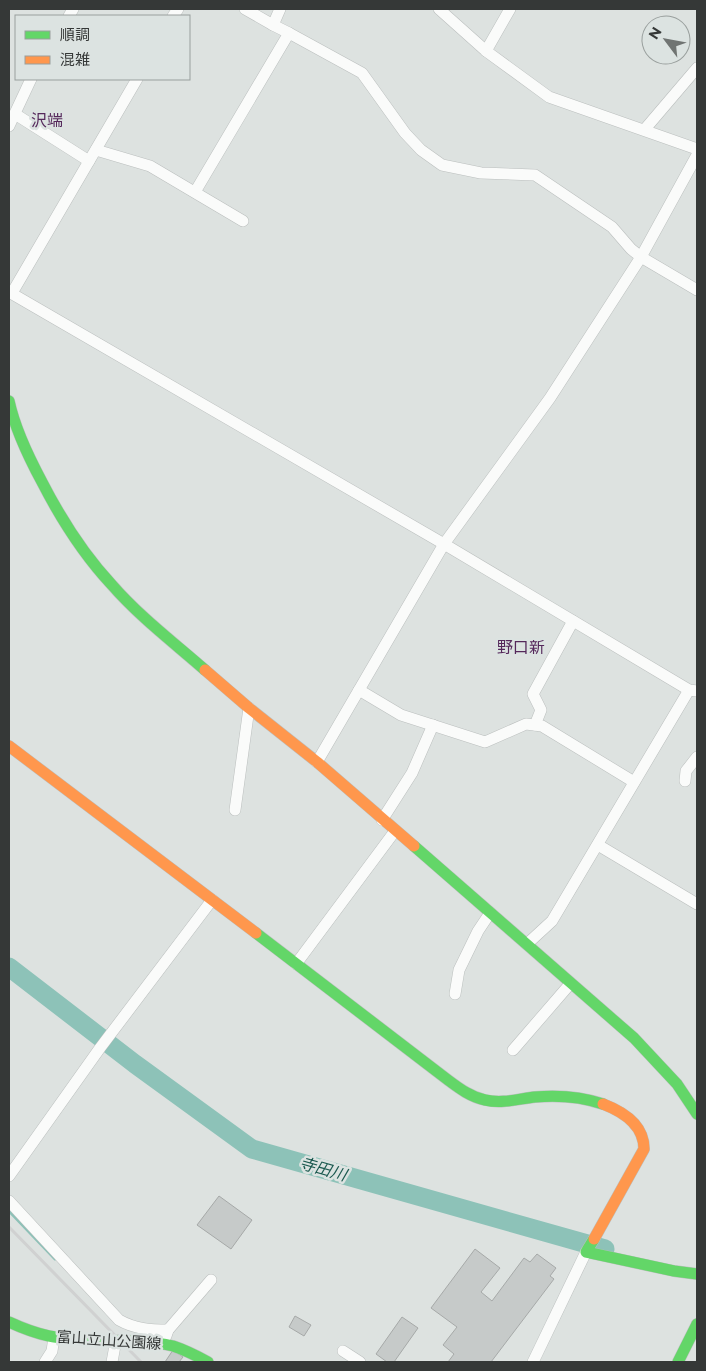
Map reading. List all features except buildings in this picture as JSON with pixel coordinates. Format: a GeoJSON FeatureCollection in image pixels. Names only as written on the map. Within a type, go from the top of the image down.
{"type":"FeatureCollection","features":[{"type":"Feature","properties":{"kind":"street"},"geometry":{"type":"LineString","coordinates":[[245,9],[362,73],[405,133],[420,150],[442,165],[482,173],[535,175],[612,227],[631,249],[642,257],[697,290]]}},
{"type":"Feature","properties":{"kind":"street"},"geometry":{"type":"LineString","coordinates":[[274,25],[280,9]]}},
{"type":"Feature","properties":{"kind":"street"},"geometry":{"type":"LineString","coordinates":[[439,9],[486,51],[549,97],[645,129],[697,149]]}},
{"type":"Feature","properties":{"kind":"street"},"geometry":{"type":"LineString","coordinates":[[486,51],[510,9]]}},
{"type":"Feature","properties":{"kind":"street"},"geometry":{"type":"LineString","coordinates":[[195,192],[289,33]]}},
{"type":"Feature","properties":{"kind":"street"},"geometry":{"type":"LineString","coordinates":[[645,129],[697,68]]}},
{"type":"Feature","properties":{"kind":"street"},"geometry":{"type":"LineString","coordinates":[[9,126],[31,80]]}},
{"type":"Feature","properties":{"kind":"street"},"geometry":{"type":"LineString","coordinates":[[136,80],[10,292],[693,690],[634,782],[552,921],[527,944]]}},
{"type":"Feature","properties":{"kind":"street"},"geometry":{"type":"LineString","coordinates":[[15,114],[89,161]]}},
{"type":"Feature","properties":{"kind":"street"},"geometry":{"type":"LineString","coordinates":[[96,150],[150,166],[243,221]]}},
{"type":"Feature","properties":{"kind":"street"},"geometry":{"type":"LineString","coordinates":[[317,762],[444,544],[550,398],[642,257],[697,155]]}},
{"type":"Feature","properties":{"kind":"street"},"geometry":{"type":"LineString","coordinates":[[9,401],[13,418],[33,465],[62,520],[112,586],[144,617],[249,708],[317,762],[395,832],[634,1038],[677,1084],[697,1114]]}},
{"type":"Feature","properties":{"kind":"street"},"geometry":{"type":"LineString","coordinates":[[535,725],[541,710],[533,694],[573,621]]}},
{"type":"Feature","properties":{"kind":"street"},"geometry":{"type":"LineString","coordinates":[[359,690],[401,715],[484,742],[526,724],[542,726],[634,782]]}},
{"type":"Feature","properties":{"kind":"street"},"geometry":{"type":"LineString","coordinates":[[235,810],[249,708]]}},
{"type":"Feature","properties":{"kind":"street"},"geometry":{"type":"LineString","coordinates":[[382,820],[412,773],[433,725]]}},
{"type":"Feature","properties":{"kind":"street"},"geometry":{"type":"LineString","coordinates":[[9,746],[454,1084],[475,1097],[485,1100],[512,1102],[537,1097],[562,1096],[591,1100],[616,1108],[632,1120],[643,1136],[644,1149],[586,1252],[533,1362]]}},
{"type":"Feature","properties":{"kind":"street"},"geometry":{"type":"LineString","coordinates":[[685,781],[686,771],[697,757]]}},
{"type":"Feature","properties":{"kind":"street"},"geometry":{"type":"LineString","coordinates":[[296,964],[395,832]]}},
{"type":"Feature","properties":{"kind":"street"},"geometry":{"type":"LineString","coordinates":[[598,845],[697,904]]}},
{"type":"Feature","properties":{"kind":"street"},"geometry":{"type":"LineString","coordinates":[[9,1176],[100,1048],[212,900]]}},
{"type":"Feature","properties":{"kind":"street"},"geometry":{"type":"LineString","coordinates":[[455,994],[458,970],[478,931],[490,913]]}},
{"type":"Feature","properties":{"kind":"street"},"geometry":{"type":"LineString","coordinates":[[513,1050],[570,984]]}},
{"type":"Feature","properties":{"kind":"street"},"geometry":{"type":"LineString","coordinates":[[9,1201],[119,1320],[129,1326],[147,1330],[168,1330]]}},
{"type":"Feature","properties":{"kind":"street"},"geometry":{"type":"LineString","coordinates":[[586,1252],[674,1271],[697,1274]]}},
{"type":"Feature","properties":{"kind":"street"},"geometry":{"type":"LineString","coordinates":[[164,1343],[168,1330],[211,1280]]}},
{"type":"Feature","properties":{"kind":"street","name":"富山立山公園線"},"geometry":{"type":"LineString","coordinates":[[9,1322],[54,1337],[164,1343],[183,1349],[208,1362]]}},
{"type":"Feature","properties":{"kind":"street"},"geometry":{"type":"LineString","coordinates":[[678,1362],[697,1324]]}},
{"type":"Feature","properties":{"kind":"street"},"geometry":{"type":"LineString","coordinates":[[45,1362],[52,1351],[54,1337]]}},
{"type":"Feature","properties":{"kind":"street"},"geometry":{"type":"LineString","coordinates":[[112,1362],[116,1340]]}},
{"type":"Feature","properties":{"kind":"street"},"geometry":{"type":"LineString","coordinates":[[343,1351],[360,1362]]}},
{"type":"Feature","properties":{"kind":"waterway","name":"寺田川"},"geometry":{"type":"LineString","coordinates":[[9,967],[135,1064],[252,1149],[605,1249]]}},
{"type":"Feature","properties":{"kind":"waterway"},"geometry":{"type":"LineString","coordinates":[[9,1211],[55,1259]]}},
{"type":"Feature","properties":{"kind":"railway"},"geometry":{"type":"LineString","coordinates":[[9,1227],[141,1362]]}},
{"type":"Feature","properties":{"kind":"traffic: fast"},"geometry":{"type":"LineString","coordinates":[[9,401],[18,432],[32,462],[57,509],[82,549],[101,573],[133,607],[205,670]]}},
{"type":"Feature","properties":{"kind":"traffic: fast"},"geometry":{"type":"LineString","coordinates":[[414,846],[634,1038],[677,1084],[697,1114]]}},
{"type":"Feature","properties":{"kind":"traffic: fast"},"geometry":{"type":"LineString","coordinates":[[256,933],[470,1095],[491,1101],[561,1096],[603,1104]]}},
{"type":"Feature","properties":{"kind":"traffic: fast"},"geometry":{"type":"LineString","coordinates":[[594,1239],[586,1252],[674,1271],[697,1274]]}},
{"type":"Feature","properties":{"kind":"traffic: fast"},"geometry":{"type":"LineString","coordinates":[[9,1322],[49,1336],[80,1340],[142,1341],[173,1346],[208,1362]]}},
{"type":"Feature","properties":{"kind":"traffic: fast"},"geometry":{"type":"LineString","coordinates":[[678,1362],[697,1324]]}},
{"type":"Feature","properties":{"kind":"traffic: slow"},"geometry":{"type":"LineString","coordinates":[[205,670],[317,762],[414,846]]}},
{"type":"Feature","properties":{"kind":"traffic: slow"},"geometry":{"type":"LineString","coordinates":[[9,746],[256,933]]}},
{"type":"Feature","properties":{"kind":"traffic: slow"},"geometry":{"type":"LineString","coordinates":[[594,1239],[644,1149],[641,1133],[637,1126],[625,1115],[603,1104]]}},
{"type":"Feature","properties":{"kind":"district","name":"沢端"},"geometry":{"type":"Point","coordinates":[47,120]}},
{"type":"Feature","properties":{"kind":"district","name":"野口新"},"geometry":{"type":"Point","coordinates":[521,647]}}]}
